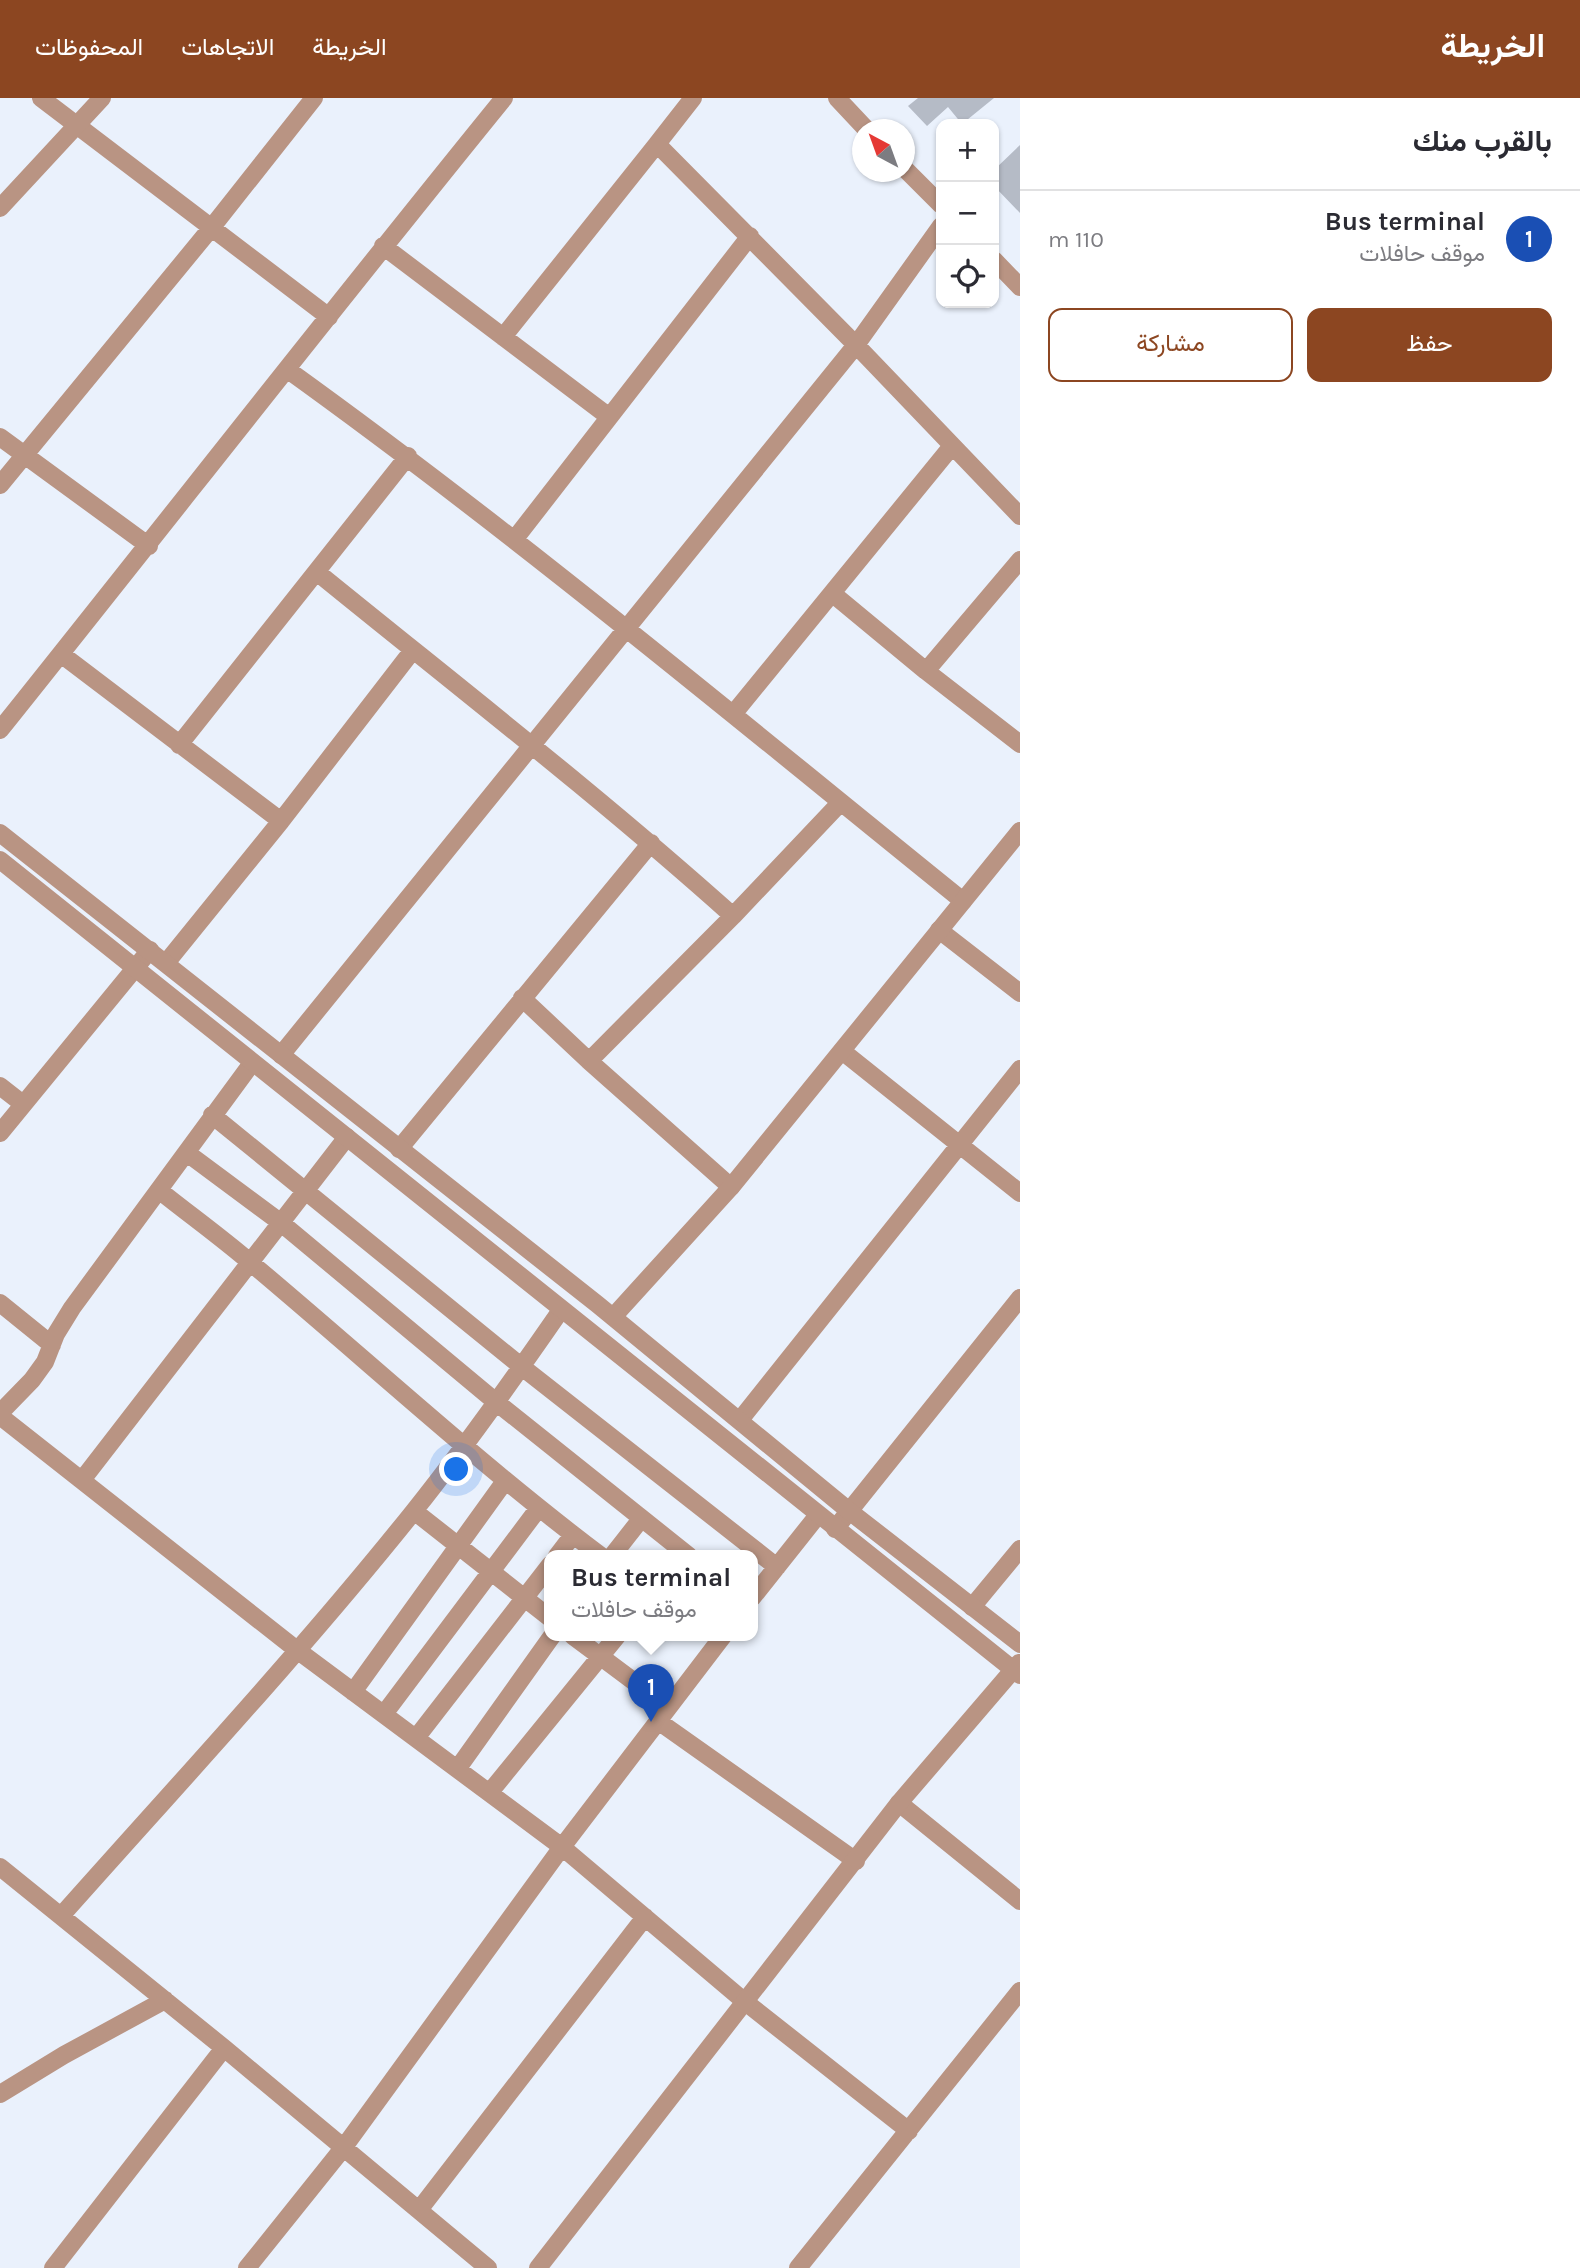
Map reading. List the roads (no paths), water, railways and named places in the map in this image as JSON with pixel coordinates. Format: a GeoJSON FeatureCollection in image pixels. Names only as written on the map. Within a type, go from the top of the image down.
{"type":"FeatureCollection","features":[{"type":"Feature","properties":{"kind":"street"},"geometry":{"type":"LineString","coordinates":[[41,98],[329,317]]}},
{"type":"Feature","properties":{"kind":"street"},"geometry":{"type":"LineString","coordinates":[[0,208],[102,98]]}},
{"type":"Feature","properties":{"kind":"street"},"geometry":{"type":"LineString","coordinates":[[0,485],[212,228],[314,98]]}},
{"type":"Feature","properties":{"kind":"street"},"geometry":{"type":"LineString","coordinates":[[0,730],[149,546],[383,246],[504,98]]}},
{"type":"Feature","properties":{"kind":"street"},"geometry":{"type":"LineString","coordinates":[[503,337],[693,98]]}},
{"type":"Feature","properties":{"kind":"street"},"geometry":{"type":"LineString","coordinates":[[837,98],[857,119]]}},
{"type":"Feature","properties":{"kind":"street"},"geometry":{"type":"LineString","coordinates":[[657,145],[750,236],[1020,516]]}},
{"type":"Feature","properties":{"kind":"street"},"geometry":{"type":"LineString","coordinates":[[915,178],[936,200]]}},
{"type":"Feature","properties":{"kind":"street"},"geometry":{"type":"LineString","coordinates":[[281,1055],[856,345],[936,233]]}},
{"type":"Feature","properties":{"kind":"street"},"geometry":{"type":"LineString","coordinates":[[514,540],[750,236]]}},
{"type":"Feature","properties":{"kind":"street"},"geometry":{"type":"LineString","coordinates":[[383,246],[608,416]]}},
{"type":"Feature","properties":{"kind":"street"},"geometry":{"type":"LineString","coordinates":[[999,265],[1020,287]]}},
{"type":"Feature","properties":{"kind":"street"},"geometry":{"type":"LineString","coordinates":[[288,370],[408,456],[734,713],[962,901]]}},
{"type":"Feature","properties":{"kind":"street"},"geometry":{"type":"LineString","coordinates":[[0,437],[149,546]]}},
{"type":"Feature","properties":{"kind":"street"},"geometry":{"type":"LineString","coordinates":[[734,713],[952,446]]}},
{"type":"Feature","properties":{"kind":"street"},"geometry":{"type":"LineString","coordinates":[[180,745],[408,456]]}},
{"type":"Feature","properties":{"kind":"street"},"geometry":{"type":"LineString","coordinates":[[926,671],[1020,560]]}},
{"type":"Feature","properties":{"kind":"street"},"geometry":{"type":"LineString","coordinates":[[317,573],[532,744],[651,843],[733,916]]}},
{"type":"Feature","properties":{"kind":"street"},"geometry":{"type":"LineString","coordinates":[[833,594],[1020,744]]}},
{"type":"Feature","properties":{"kind":"street"},"geometry":{"type":"LineString","coordinates":[[166,963],[281,821],[413,650]]}},
{"type":"Feature","properties":{"kind":"street"},"geometry":{"type":"LineString","coordinates":[[61,654],[281,821]]}},
{"type":"Feature","properties":{"kind":"street"},"geometry":{"type":"LineString","coordinates":[[589,1061],[841,802]]}},
{"type":"Feature","properties":{"kind":"street"},"geometry":{"type":"LineString","coordinates":[[613,1317],[732,1187],[1020,831]]}},
{"type":"Feature","properties":{"kind":"street"},"geometry":{"type":"LineString","coordinates":[[0,833],[597,1304],[848,1510],[1020,1644]]}},
{"type":"Feature","properties":{"kind":"street"},"geometry":{"type":"LineString","coordinates":[[400,1149],[651,843]]}},
{"type":"Feature","properties":{"kind":"street"},"geometry":{"type":"LineString","coordinates":[[0,860],[818,1516],[1018,1669],[899,1803],[744,2001],[544,2266]]}},
{"type":"Feature","properties":{"kind":"street"},"geometry":{"type":"LineString","coordinates":[[939,929],[1020,993]]}},
{"type":"Feature","properties":{"kind":"street"},"geometry":{"type":"LineString","coordinates":[[0,1133],[149,950]]}},
{"type":"Feature","properties":{"kind":"street"},"geometry":{"type":"LineString","coordinates":[[522,998],[732,1187]]}},
{"type":"Feature","properties":{"kind":"street"},"geometry":{"type":"LineString","coordinates":[[842,1051],[1020,1193]]}},
{"type":"Feature","properties":{"kind":"street"},"geometry":{"type":"LineString","coordinates":[[252,1063],[72,1308],[56,1334],[45,1362],[0,1415],[297,1650],[562,1847],[744,2001],[909,2131]]}},
{"type":"Feature","properties":{"kind":"street"},"geometry":{"type":"LineString","coordinates":[[740,1420],[1020,1069]]}},
{"type":"Feature","properties":{"kind":"street"},"geometry":{"type":"LineString","coordinates":[[0,1086],[23,1104]]}},
{"type":"Feature","properties":{"kind":"street"},"geometry":{"type":"LineString","coordinates":[[212,1115],[522,1367],[755,1550]]}},
{"type":"Feature","properties":{"kind":"street"},"geometry":{"type":"LineString","coordinates":[[82,1480],[347,1137]]}},
{"type":"Feature","properties":{"kind":"street"},"geometry":{"type":"LineString","coordinates":[[187,1153],[280,1222],[678,1550]]}},
{"type":"Feature","properties":{"kind":"street"},"geometry":{"type":"LineString","coordinates":[[160,1191],[251,1262],[463,1447],[593,1550]]}},
{"type":"Feature","properties":{"kind":"street"},"geometry":{"type":"LineString","coordinates":[[835,1529],[1020,1298]]}},
{"type":"Feature","properties":{"kind":"street"},"geometry":{"type":"LineString","coordinates":[[0,1303],[52,1345]]}},
{"type":"Feature","properties":{"kind":"street"},"geometry":{"type":"LineString","coordinates":[[581,1325],[597,1304]]}},
{"type":"Feature","properties":{"kind":"street"},"geometry":{"type":"LineString","coordinates":[[61,1916],[297,1650],[414,1511],[522,1367],[561,1310]]}},
{"type":"Feature","properties":{"kind":"street"},"geometry":{"type":"LineString","coordinates":[[353,1692],[505,1481]]}},
{"type":"Feature","properties":{"kind":"street"},"geometry":{"type":"LineString","coordinates":[[384,1714],[538,1509]]}},
{"type":"Feature","properties":{"kind":"street"},"geometry":{"type":"LineString","coordinates":[[414,1511],[544,1614]]}},
{"type":"Feature","properties":{"kind":"street"},"geometry":{"type":"LineString","coordinates":[[758,1591],[818,1516]]}},
{"type":"Feature","properties":{"kind":"street"},"geometry":{"type":"LineString","coordinates":[[617,1550],[641,1519]]}},
{"type":"Feature","properties":{"kind":"street"},"geometry":{"type":"LineString","coordinates":[[562,1550],[573,1535]]}},
{"type":"Feature","properties":{"kind":"street"},"geometry":{"type":"LineString","coordinates":[[972,1607],[1020,1549]]}},
{"type":"Feature","properties":{"kind":"street"},"geometry":{"type":"LineString","coordinates":[[758,1552],[777,1567]]}},
{"type":"Feature","properties":{"kind":"street"},"geometry":{"type":"LineString","coordinates":[[416,1738],[544,1572]]}},
{"type":"Feature","properties":{"kind":"street"},"geometry":{"type":"LineString","coordinates":[[458,1768],[548,1641]]}},
{"type":"Feature","properties":{"kind":"street"},"geometry":{"type":"LineString","coordinates":[[580,1641],[663,1714],[856,1861]]}},
{"type":"Feature","properties":{"kind":"street"},"geometry":{"type":"LineString","coordinates":[[490,1792],[613,1641]]}},
{"type":"Feature","properties":{"kind":"street"},"geometry":{"type":"LineString","coordinates":[[247,2268],[344,2147],[562,1847],[719,1641]]}},
{"type":"Feature","properties":{"kind":"street"},"geometry":{"type":"LineString","coordinates":[[899,1803],[1020,1901]]}},
{"type":"Feature","properties":{"kind":"street"},"geometry":{"type":"LineString","coordinates":[[2,1872],[61,1916],[224,2048],[488,2268]]}},
{"type":"Feature","properties":{"kind":"street"},"geometry":{"type":"LineString","coordinates":[[419,2210],[645,1917]]}},
{"type":"Feature","properties":{"kind":"street"},"geometry":{"type":"LineString","coordinates":[[798,2268],[1020,1991]]}},
{"type":"Feature","properties":{"kind":"street"},"geometry":{"type":"LineString","coordinates":[[0,2094],[64,2055],[165,2000]]}},
{"type":"Feature","properties":{"kind":"street"},"geometry":{"type":"LineString","coordinates":[[53,2268],[224,2048]]}},
{"type":"Feature","properties":{"kind":"place","name":"Bus terminal"},"geometry":{"type":"Point","coordinates":[651,1722]}}]}
